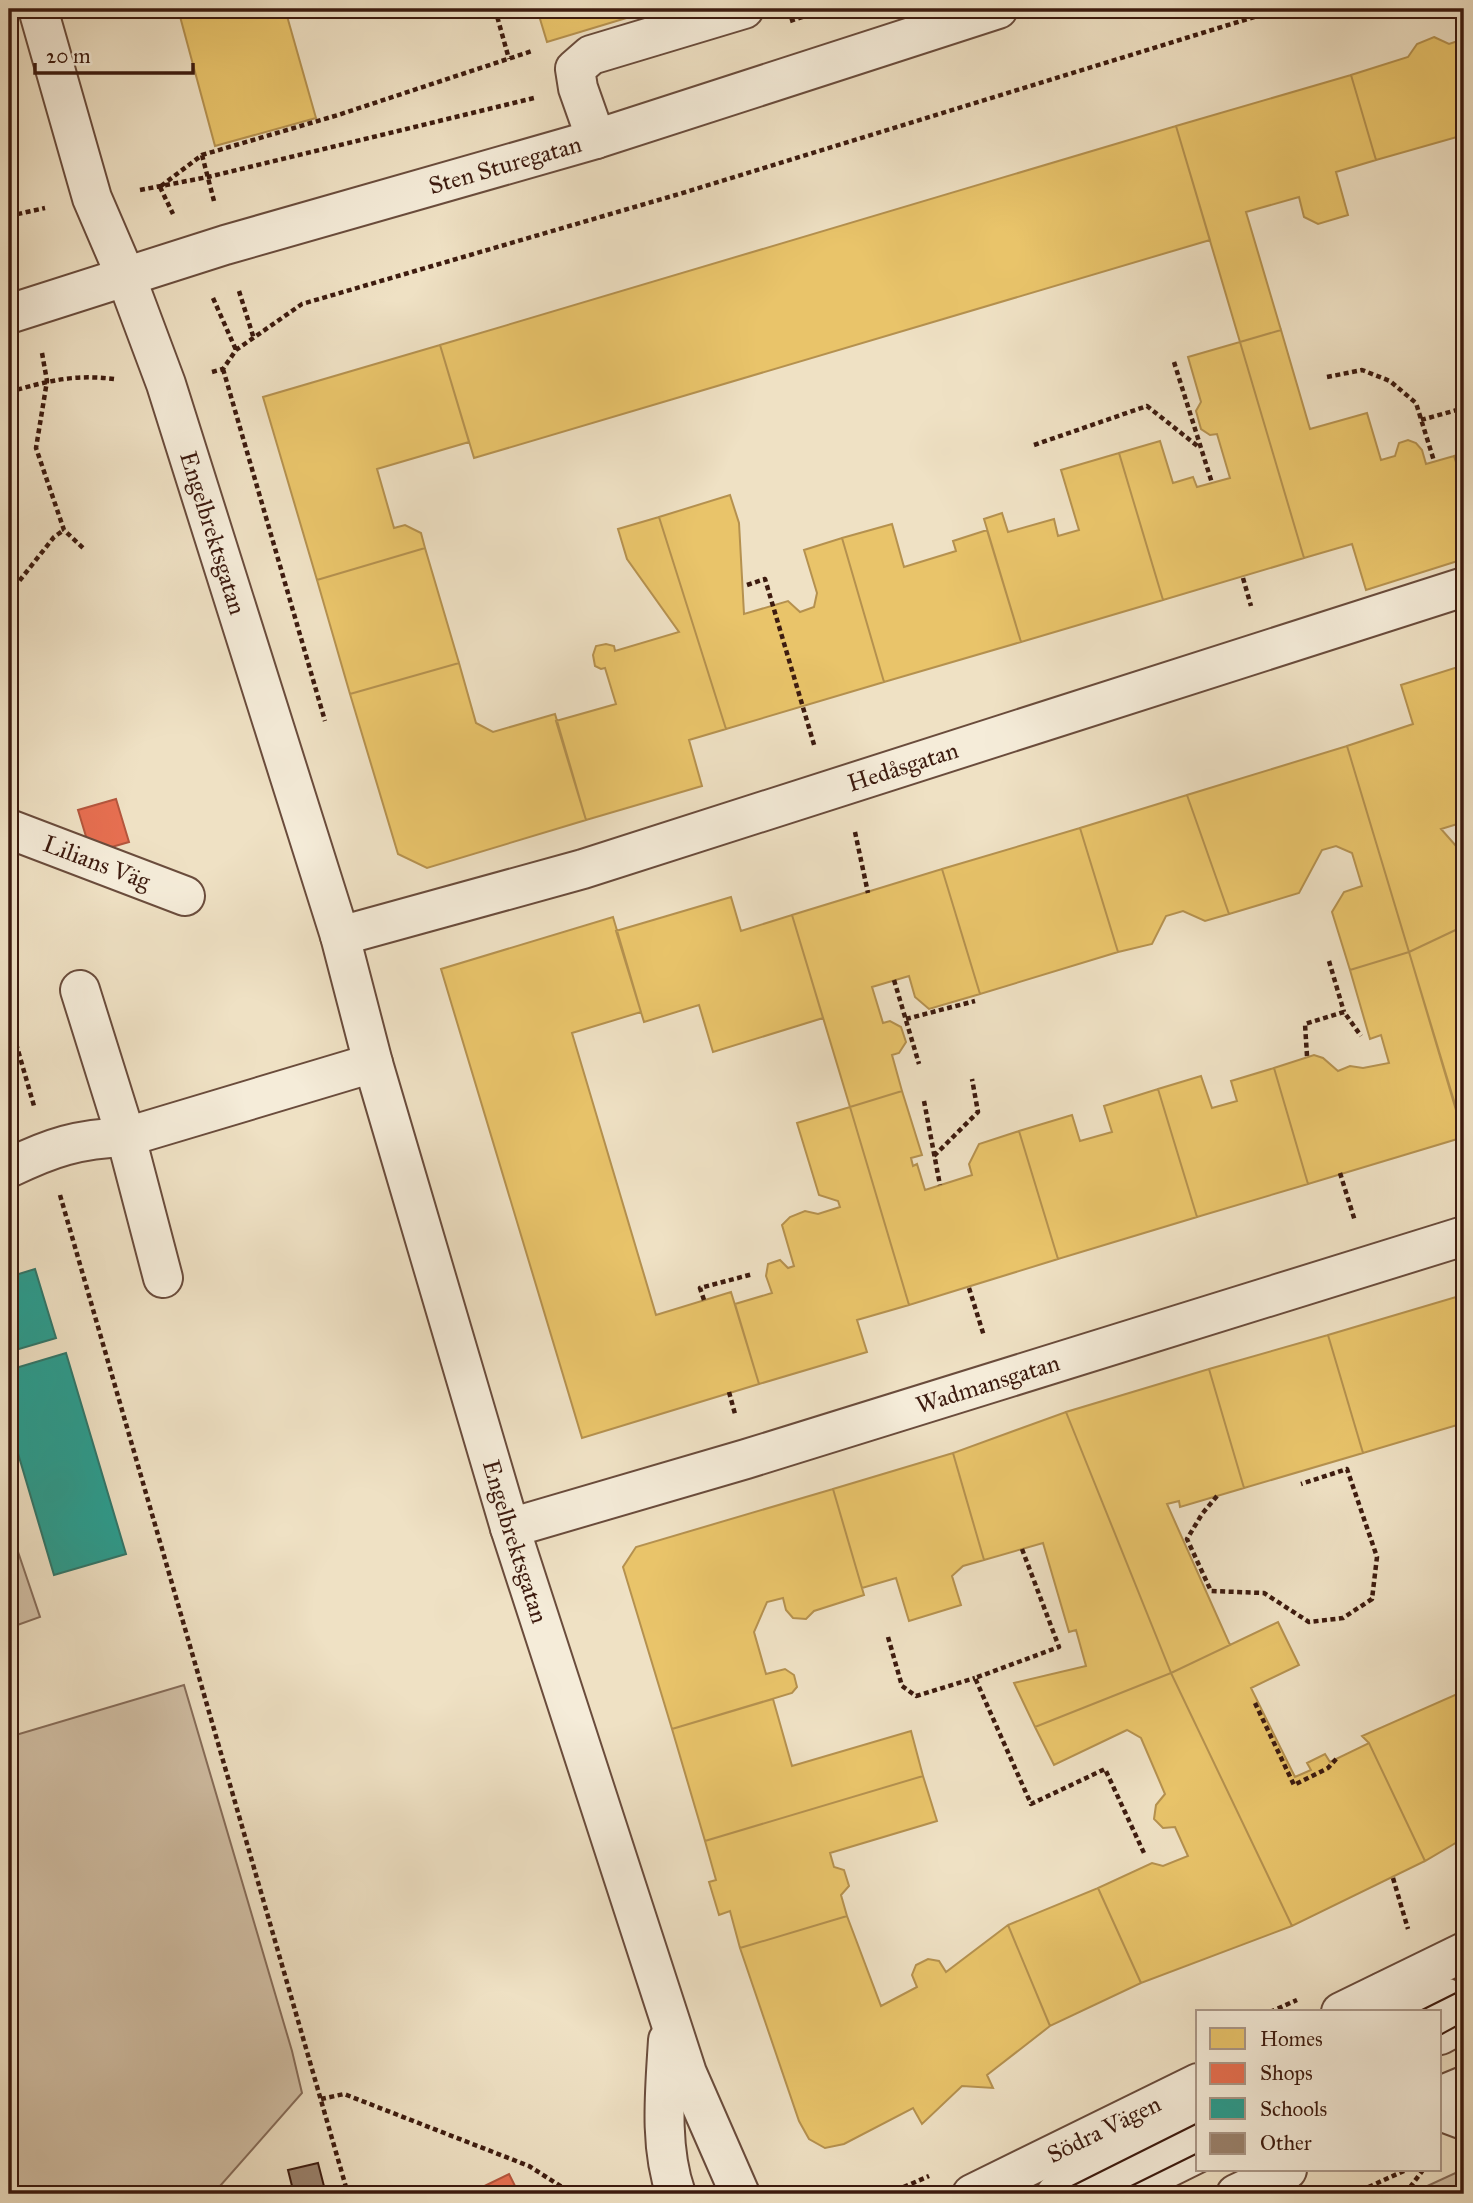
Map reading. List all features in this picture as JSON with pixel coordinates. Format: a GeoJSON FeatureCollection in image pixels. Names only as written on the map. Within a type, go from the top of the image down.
{"type":"FeatureCollection","features":[{"type":"Feature","properties":{"kind":"street","name":"Engelbrektsgatan"},"geometry":{"type":"LineString","coordinates":[[38,9],[92,198],[126,277],[180,426],[340,936],[373,1063],[510,1528],[687,2073],[740,2194]]}},
{"type":"Feature","properties":{"kind":"street"},"geometry":{"type":"LineString","coordinates":[[596,138],[578,88],[575,69],[591,55],[744,9]]}},
{"type":"Feature","properties":{"kind":"street","name":"Sten Sturegatan"},"geometry":{"type":"LineString","coordinates":[[9,314],[238,241],[596,138],[998,9]]}},
{"type":"Feature","properties":{"kind":"street","name":"Hedåsgatan"},"geometry":{"type":"LineString","coordinates":[[340,936],[583,869],[1464,587]]}},
{"type":"Feature","properties":{"kind":"street","name":"Lilians Väg"},"geometry":{"type":"LineString","coordinates":[[9,829],[185,896]]}},
{"type":"Feature","properties":{"kind":"street"},"geometry":{"type":"LineString","coordinates":[[80,990],[126,1137],[163,1278]]}},
{"type":"Feature","properties":{"kind":"street"},"geometry":{"type":"LineString","coordinates":[[9,1168],[47,1149],[89,1139],[126,1137],[373,1063]]}},
{"type":"Feature","properties":{"kind":"street","name":"Wadmansgatan"},"geometry":{"type":"LineString","coordinates":[[510,1528],[746,1459],[1464,1236]]}},
{"type":"Feature","properties":{"kind":"street"},"geometry":{"type":"LineString","coordinates":[[1345,2010],[1464,1952]]}},
{"type":"Feature","properties":{"kind":"street"},"geometry":{"type":"LineString","coordinates":[[1383,1992],[1448,2005],[1442,2028]]}},
{"type":"Feature","properties":{"kind":"street","name":"Engelbrektsgatan"},"geometry":{"type":"LineString","coordinates":[[669,2017],[665,2134],[669,2174],[676,2194]]}},
{"type":"Feature","properties":{"kind":"street","name":"Södra Vägen"},"geometry":{"type":"LineString","coordinates":[[972,2194],[1196,2084]]}},
{"type":"Feature","properties":{"kind":"street"},"geometry":{"type":"LineString","coordinates":[[1442,2095],[1464,2086]]}},
{"type":"Feature","properties":{"kind":"street"},"geometry":{"type":"LineString","coordinates":[[1442,2112],[1464,2120]]}},
{"type":"Feature","properties":{"kind":"street","name":"Södra Vägen"},"geometry":{"type":"LineString","coordinates":[[1056,2194],[1196,2124]]}},
{"type":"Feature","properties":{"kind":"street"},"geometry":{"type":"LineString","coordinates":[[1115,2194],[1196,2154]]}},
{"type":"Feature","properties":{"kind":"street"},"geometry":{"type":"LineString","coordinates":[[1236,2194],[1283,2172]]}},
{"type":"Feature","properties":{"kind":"path"},"geometry":{"type":"LineString","coordinates":[[495,9],[509,59]]}},
{"type":"Feature","properties":{"kind":"path"},"geometry":{"type":"LineString","coordinates":[[788,21],[827,9]]}},
{"type":"Feature","properties":{"kind":"path"},"geometry":{"type":"LineString","coordinates":[[254,340],[302,304],[686,192],[1280,9]]}},
{"type":"Feature","properties":{"kind":"path"},"geometry":{"type":"LineString","coordinates":[[533,51],[338,115],[202,155],[160,187],[578,88]]}},
{"type":"Feature","properties":{"kind":"path"},"geometry":{"type":"LineString","coordinates":[[1174,362],[1212,483]]}},
{"type":"Feature","properties":{"kind":"path"},"geometry":{"type":"LineString","coordinates":[[223,369],[328,729]]}},
{"type":"Feature","properties":{"kind":"path"},"geometry":{"type":"LineString","coordinates":[[1327,377],[1362,370],[1390,381],[1416,403],[1434,461]]}},
{"type":"Feature","properties":{"kind":"path"},"geometry":{"type":"LineString","coordinates":[[9,392],[47,381],[36,448],[64,530],[83,548]]}},
{"type":"Feature","properties":{"kind":"path"},"geometry":{"type":"LineString","coordinates":[[1034,444],[1147,406],[1200,448]]}},
{"type":"Feature","properties":{"kind":"path"},"geometry":{"type":"LineString","coordinates":[[1421,421],[1464,408]]}},
{"type":"Feature","properties":{"kind":"path"},"geometry":{"type":"LineString","coordinates":[[9,594],[54,537],[64,530]]}},
{"type":"Feature","properties":{"kind":"path"},"geometry":{"type":"LineString","coordinates":[[1243,578],[1253,612]]}},
{"type":"Feature","properties":{"kind":"path"},"geometry":{"type":"LineString","coordinates":[[747,585],[765,579],[818,758]]}},
{"type":"Feature","properties":{"kind":"path"},"geometry":{"type":"LineString","coordinates":[[853,825],[868,893]]}},
{"type":"Feature","properties":{"kind":"path"},"geometry":{"type":"LineString","coordinates":[[1329,961],[1344,1012],[1361,1036]]}},
{"type":"Feature","properties":{"kind":"path"},"geometry":{"type":"LineString","coordinates":[[894,980],[919,1064]]}},
{"type":"Feature","properties":{"kind":"path"},"geometry":{"type":"LineString","coordinates":[[906,1018],[975,1001]]}},
{"type":"Feature","properties":{"kind":"path"},"geometry":{"type":"LineString","coordinates":[[1307,1056],[1305,1024],[1344,1012]]}},
{"type":"Feature","properties":{"kind":"path"},"geometry":{"type":"LineString","coordinates":[[9,1019],[348,2194]]}},
{"type":"Feature","properties":{"kind":"path"},"geometry":{"type":"LineString","coordinates":[[934,1156],[978,1112],[972,1079]]}},
{"type":"Feature","properties":{"kind":"path"},"geometry":{"type":"LineString","coordinates":[[924,1101],[940,1185]]}},
{"type":"Feature","properties":{"kind":"path"},"geometry":{"type":"LineString","coordinates":[[1340,1173],[1356,1225]]}},
{"type":"Feature","properties":{"kind":"path"},"geometry":{"type":"LineString","coordinates":[[704,1300],[701,1288],[753,1274]]}},
{"type":"Feature","properties":{"kind":"path"},"geometry":{"type":"LineString","coordinates":[[735,1417],[748,1413]]}},
{"type":"Feature","properties":{"kind":"path"},"geometry":{"type":"LineString","coordinates":[[1217,1496],[1187,1539],[1211,1591],[1264,1593],[1309,1622],[1343,1619],[1372,1599],[1377,1557],[1347,1469],[1301,1484]]}},
{"type":"Feature","properties":{"kind":"path"},"geometry":{"type":"LineString","coordinates":[[888,1637],[902,1686],[916,1696],[1059,1647],[1022,1549]]}},
{"type":"Feature","properties":{"kind":"path"},"geometry":{"type":"LineString","coordinates":[[975,1678],[1031,1804],[1105,1769],[1144,1853]]}},
{"type":"Feature","properties":{"kind":"path"},"geometry":{"type":"LineString","coordinates":[[1255,1703],[1294,1785],[1328,1768],[1337,1758]]}},
{"type":"Feature","properties":{"kind":"path"},"geometry":{"type":"LineString","coordinates":[[1393,1878],[1409,1930]]}},
{"type":"Feature","properties":{"kind":"path"},"geometry":{"type":"LineString","coordinates":[[321,2099],[344,2094],[529,2166],[562,2187],[567,2194]]}},
{"type":"Feature","properties":{"kind":"path"},"geometry":{"type":"LineString","coordinates":[[1353,2194],[1402,2172]]}},
{"type":"Feature","properties":{"kind":"path"},"geometry":{"type":"LineString","coordinates":[[1405,2194],[1422,2172]]}},
{"type":"Feature","properties":{"kind":"shaded area"},"geometry":{"type":"Polygon","coordinates":[[[12,1534],[40,1617],[9,1628],[9,1535],[12,1534]]]}},
{"type":"Feature","properties":{"kind":"shaded area"},"geometry":{"type":"Polygon","coordinates":[[[184,1685],[302,2093],[213,2194],[9,2194],[9,1737],[184,1685]]]}},
{"type":"Feature","properties":{"kind":"shaded area"},"geometry":{"type":"Polygon","coordinates":[[[1464,2169],[1464,2194],[1410,2194],[1464,2169]]]}},
{"type":"Feature","properties":{"kind":"building: Homes"},"geometry":{"type":"Polygon","coordinates":[[[178,9],[285,9],[316,118],[215,146],[178,9]]]}},
{"type":"Feature","properties":{"kind":"building: Homes"},"geometry":{"type":"Polygon","coordinates":[[[537,9],[653,9],[653,10],[547,42],[537,9]]]}},
{"type":"Feature","properties":{"kind":"building: Homes"},"geometry":{"type":"Polygon","coordinates":[[[1434,37],[1449,44],[1464,39],[1464,135],[1376,160],[1351,75],[1408,57],[1417,44],[1434,37]]]}},
{"type":"Feature","properties":{"kind":"building: Homes"},"geometry":{"type":"Polygon","coordinates":[[[1351,75],[1376,160],[1336,172],[1348,215],[1318,224],[1304,217],[1299,197],[1246,212],[1281,330],[1240,342],[1176,126],[1351,75]]]}},
{"type":"Feature","properties":{"kind":"building: Homes"},"geometry":{"type":"Polygon","coordinates":[[[1176,126],[1210,240],[474,458],[440,345],[1176,126]]]}},
{"type":"Feature","properties":{"kind":"building: Homes"},"geometry":{"type":"Polygon","coordinates":[[[1281,330],[1310,429],[1367,413],[1381,460],[1395,456],[1399,443],[1408,440],[1416,443],[1422,450],[1426,464],[1454,456],[1464,487],[1464,559],[1366,590],[1352,544],[1304,558],[1240,342],[1281,330]]]}},
{"type":"Feature","properties":{"kind":"building: Homes"},"geometry":{"type":"Polygon","coordinates":[[[1240,342],[1304,558],[1163,600],[1119,453],[1160,441],[1173,483],[1193,477],[1197,487],[1230,478],[1217,434],[1210,435],[1201,429],[1196,411],[1201,402],[1188,357],[1240,342]]]}},
{"type":"Feature","properties":{"kind":"building: Homes"},"geometry":{"type":"Polygon","coordinates":[[[440,345],[469,442],[377,469],[394,528],[405,525],[421,533],[425,548],[317,580],[263,397],[440,345]]]}},
{"type":"Feature","properties":{"kind":"building: Homes"},"geometry":{"type":"Polygon","coordinates":[[[1119,453],[1163,600],[1021,642],[984,519],[1002,513],[1008,532],[1054,519],[1058,536],[1079,530],[1061,470],[1119,453]]]}},
{"type":"Feature","properties":{"kind":"building: Homes"},"geometry":{"type":"Polygon","coordinates":[[[1464,453],[1464,487],[1454,456],[1464,453]]]}},
{"type":"Feature","properties":{"kind":"building: Homes"},"geometry":{"type":"Polygon","coordinates":[[[730,495],[739,523],[744,614],[788,601],[800,612],[814,607],[817,593],[804,550],[842,538],[884,682],[726,729],[659,517],[730,495]]]}},
{"type":"Feature","properties":{"kind":"building: Homes"},"geometry":{"type":"Polygon","coordinates":[[[659,517],[726,729],[689,740],[702,786],[586,820],[556,721],[616,704],[605,668],[595,666],[593,655],[596,646],[614,646],[615,651],[679,632],[627,559],[618,529],[659,517]]]}},
{"type":"Feature","properties":{"kind":"building: Homes"},"geometry":{"type":"Polygon","coordinates":[[[892,524],[904,567],[956,551],[953,541],[987,530],[1021,642],[884,682],[842,538],[892,524]]]}},
{"type":"Feature","properties":{"kind":"building: Homes"},"geometry":{"type":"Polygon","coordinates":[[[425,548],[459,663],[350,694],[317,580],[425,548]]]}},
{"type":"Feature","properties":{"kind":"building: Homes"},"geometry":{"type":"Polygon","coordinates":[[[459,663],[476,723],[493,732],[555,714],[586,820],[427,868],[398,854],[350,694],[459,663]]]}},
{"type":"Feature","properties":{"kind":"building: Homes"},"geometry":{"type":"Polygon","coordinates":[[[1464,665],[1464,822],[1441,829],[1464,855],[1464,926],[1409,952],[1347,746],[1413,724],[1401,685],[1464,665]]]}},
{"type":"Feature","properties":{"kind":"building: Homes"},"geometry":{"type":"Polygon","coordinates":[[[1347,746],[1409,952],[1350,970],[1332,912],[1344,892],[1362,886],[1352,853],[1336,846],[1322,850],[1299,893],[1229,914],[1187,795],[1347,746]]]}},
{"type":"Feature","properties":{"kind":"building: Homes"},"geometry":{"type":"Polygon","coordinates":[[[1187,795],[1229,914],[1205,921],[1183,911],[1166,916],[1152,944],[1118,952],[1080,828],[1187,795]]]}},
{"type":"Feature","properties":{"kind":"building: Homes"},"geometry":{"type":"Polygon","coordinates":[[[1080,828],[1118,952],[980,994],[942,869],[1080,828]]]}},
{"type":"Feature","properties":{"kind":"building: Homes"},"geometry":{"type":"Polygon","coordinates":[[[942,869],[980,994],[929,1009],[915,997],[909,976],[872,987],[883,1023],[890,1021],[901,1027],[906,1042],[899,1053],[892,1055],[902,1091],[850,1107],[792,915],[942,869]]]}},
{"type":"Feature","properties":{"kind":"building: Homes"},"geometry":{"type":"Polygon","coordinates":[[[731,897],[741,931],[792,915],[823,1018],[713,1052],[699,1005],[644,1022],[616,931],[731,897]]]}},
{"type":"Feature","properties":{"kind":"building: Homes"},"geometry":{"type":"Polygon","coordinates":[[[613,917],[641,1012],[572,1033],[656,1315],[731,1292],[759,1384],[582,1438],[441,969],[613,917]]]}},
{"type":"Feature","properties":{"kind":"building: Homes"},"geometry":{"type":"Polygon","coordinates":[[[1464,926],[1464,1134],[1409,952],[1464,926]]]}},
{"type":"Feature","properties":{"kind":"building: Homes"},"geometry":{"type":"Polygon","coordinates":[[[1409,952],[1464,1137],[1308,1184],[1274,1068],[1314,1055],[1323,1058],[1338,1071],[1350,1066],[1363,1068],[1389,1063],[1381,1035],[1370,1039],[1350,970],[1409,952]]]}},
{"type":"Feature","properties":{"kind":"building: Homes"},"geometry":{"type":"Polygon","coordinates":[[[1274,1068],[1308,1184],[1197,1217],[1158,1089],[1201,1076],[1212,1108],[1237,1101],[1231,1081],[1274,1068]]]}},
{"type":"Feature","properties":{"kind":"building: Homes"},"geometry":{"type":"Polygon","coordinates":[[[1158,1089],[1197,1217],[1058,1259],[1019,1131],[1072,1115],[1080,1141],[1112,1132],[1104,1106],[1158,1089]]]}},
{"type":"Feature","properties":{"kind":"building: Homes"},"geometry":{"type":"Polygon","coordinates":[[[902,1091],[922,1155],[911,1158],[913,1166],[917,1164],[925,1190],[972,1175],[969,1164],[979,1144],[1019,1131],[1058,1259],[909,1305],[850,1107],[902,1091]]]}},
{"type":"Feature","properties":{"kind":"building: Homes"},"geometry":{"type":"Polygon","coordinates":[[[850,1107],[909,1305],[857,1320],[867,1352],[759,1384],[735,1304],[772,1293],[766,1276],[768,1264],[780,1260],[788,1268],[794,1266],[782,1225],[790,1217],[805,1211],[818,1214],[840,1207],[838,1201],[819,1195],[797,1123],[850,1107]]]}},
{"type":"Feature","properties":{"kind":"building: Homes"},"geometry":{"type":"Polygon","coordinates":[[[1464,1294],[1464,1326],[1456,1297],[1464,1294]]]}},
{"type":"Feature","properties":{"kind":"building: Homes"},"geometry":{"type":"Polygon","coordinates":[[[1456,1297],[1464,1326],[1464,1423],[1363,1453],[1328,1335],[1456,1297]]]}},
{"type":"Feature","properties":{"kind":"building: Homes"},"geometry":{"type":"Polygon","coordinates":[[[1328,1335],[1363,1453],[1244,1488],[1209,1369],[1328,1335]]]}},
{"type":"Feature","properties":{"kind":"building: Homes"},"geometry":{"type":"Polygon","coordinates":[[[1209,1369],[1244,1488],[1180,1507],[1179,1501],[1167,1504],[1230,1645],[1171,1673],[1066,1412],[1209,1369]]]}},
{"type":"Feature","properties":{"kind":"building: Homes"},"geometry":{"type":"Polygon","coordinates":[[[1066,1412],[1171,1673],[1035,1727],[1014,1683],[1086,1666],[1076,1630],[1069,1632],[1043,1543],[984,1560],[953,1453],[1066,1412]]]}},
{"type":"Feature","properties":{"kind":"building: Homes"},"geometry":{"type":"Polygon","coordinates":[[[953,1453],[984,1560],[963,1566],[952,1576],[961,1605],[909,1621],[896,1578],[862,1588],[833,1489],[953,1453]]]}},
{"type":"Feature","properties":{"kind":"building: Homes"},"geometry":{"type":"Polygon","coordinates":[[[833,1489],[864,1595],[814,1611],[806,1619],[793,1618],[786,1610],[783,1598],[767,1602],[754,1632],[766,1674],[785,1669],[794,1675],[797,1687],[792,1693],[672,1729],[623,1567],[636,1547],[833,1489]]]}},
{"type":"Feature","properties":{"kind":"building: Homes"},"geometry":{"type":"Polygon","coordinates":[[[1278,1622],[1299,1665],[1251,1688],[1295,1777],[1311,1770],[1307,1763],[1325,1754],[1330,1762],[1369,1743],[1425,1861],[1292,1926],[1171,1673],[1278,1622]]]}},
{"type":"Feature","properties":{"kind":"building: Homes"},"geometry":{"type":"Polygon","coordinates":[[[1171,1673],[1292,1926],[1141,1983],[1098,1888],[1152,1863],[1163,1866],[1188,1856],[1175,1827],[1163,1828],[1154,1819],[1156,1805],[1165,1794],[1141,1738],[1127,1730],[1054,1765],[1035,1727],[1171,1673]]]}},
{"type":"Feature","properties":{"kind":"building: Homes"},"geometry":{"type":"Polygon","coordinates":[[[1464,1691],[1464,1838],[1425,1861],[1369,1743],[1362,1736],[1464,1691]]]}},
{"type":"Feature","properties":{"kind":"building: Homes"},"geometry":{"type":"Polygon","coordinates":[[[773,1699],[792,1766],[911,1731],[923,1776],[705,1841],[672,1729],[773,1699]]]}},
{"type":"Feature","properties":{"kind":"building: Homes"},"geometry":{"type":"Polygon","coordinates":[[[923,1776],[937,1821],[830,1853],[834,1867],[844,1870],[849,1886],[841,1895],[847,1916],[740,1948],[730,1911],[719,1915],[709,1882],[716,1880],[705,1841],[923,1776]]]}},
{"type":"Feature","properties":{"kind":"building: Homes"},"geometry":{"type":"Polygon","coordinates":[[[1098,1888],[1141,1983],[1050,2026],[1008,1925],[1098,1888]]]}},
{"type":"Feature","properties":{"kind":"building: Homes"},"geometry":{"type":"Polygon","coordinates":[[[847,1916],[881,2006],[917,1987],[912,1975],[916,1965],[928,1959],[939,1961],[946,1972],[1008,1925],[1050,2026],[987,2075],[993,2088],[962,2086],[922,2124],[913,2108],[844,2144],[825,2148],[809,2139],[799,2121],[740,1948],[847,1916]]]}},
{"type":"Feature","properties":{"kind":"building: Shops"},"geometry":{"type":"Polygon","coordinates":[[[116,799],[129,842],[91,853],[78,810],[116,799]]]}},
{"type":"Feature","properties":{"kind":"building: Shops"},"geometry":{"type":"Polygon","coordinates":[[[509,2174],[519,2194],[468,2194],[509,2174]]]}},
{"type":"Feature","properties":{"kind":"building: Schools"},"geometry":{"type":"Polygon","coordinates":[[[35,1269],[56,1338],[9,1352],[9,1277],[35,1269]]]}},
{"type":"Feature","properties":{"kind":"building: Schools"},"geometry":{"type":"Polygon","coordinates":[[[66,1353],[126,1554],[54,1575],[9,1423],[9,1370],[66,1353]]]}},
{"type":"Feature","properties":{"kind":"building: Other"},"geometry":{"type":"Polygon","coordinates":[[[318,2163],[326,2194],[294,2194],[288,2170],[318,2163]]]}},
{"type":"Feature","properties":{"kind":"tram line"},"geometry":{"type":"LineString","coordinates":[[1422,2010],[1464,1989]]}},
{"type":"Feature","properties":{"kind":"tram line"},"geometry":{"type":"LineString","coordinates":[[1442,2034],[1464,2022]]}},
{"type":"Feature","properties":{"kind":"tram line"},"geometry":{"type":"LineString","coordinates":[[1056,2194],[1196,2124]]}},
{"type":"Feature","properties":{"kind":"tram line"},"geometry":{"type":"LineString","coordinates":[[1115,2194],[1196,2154]]}}]}
